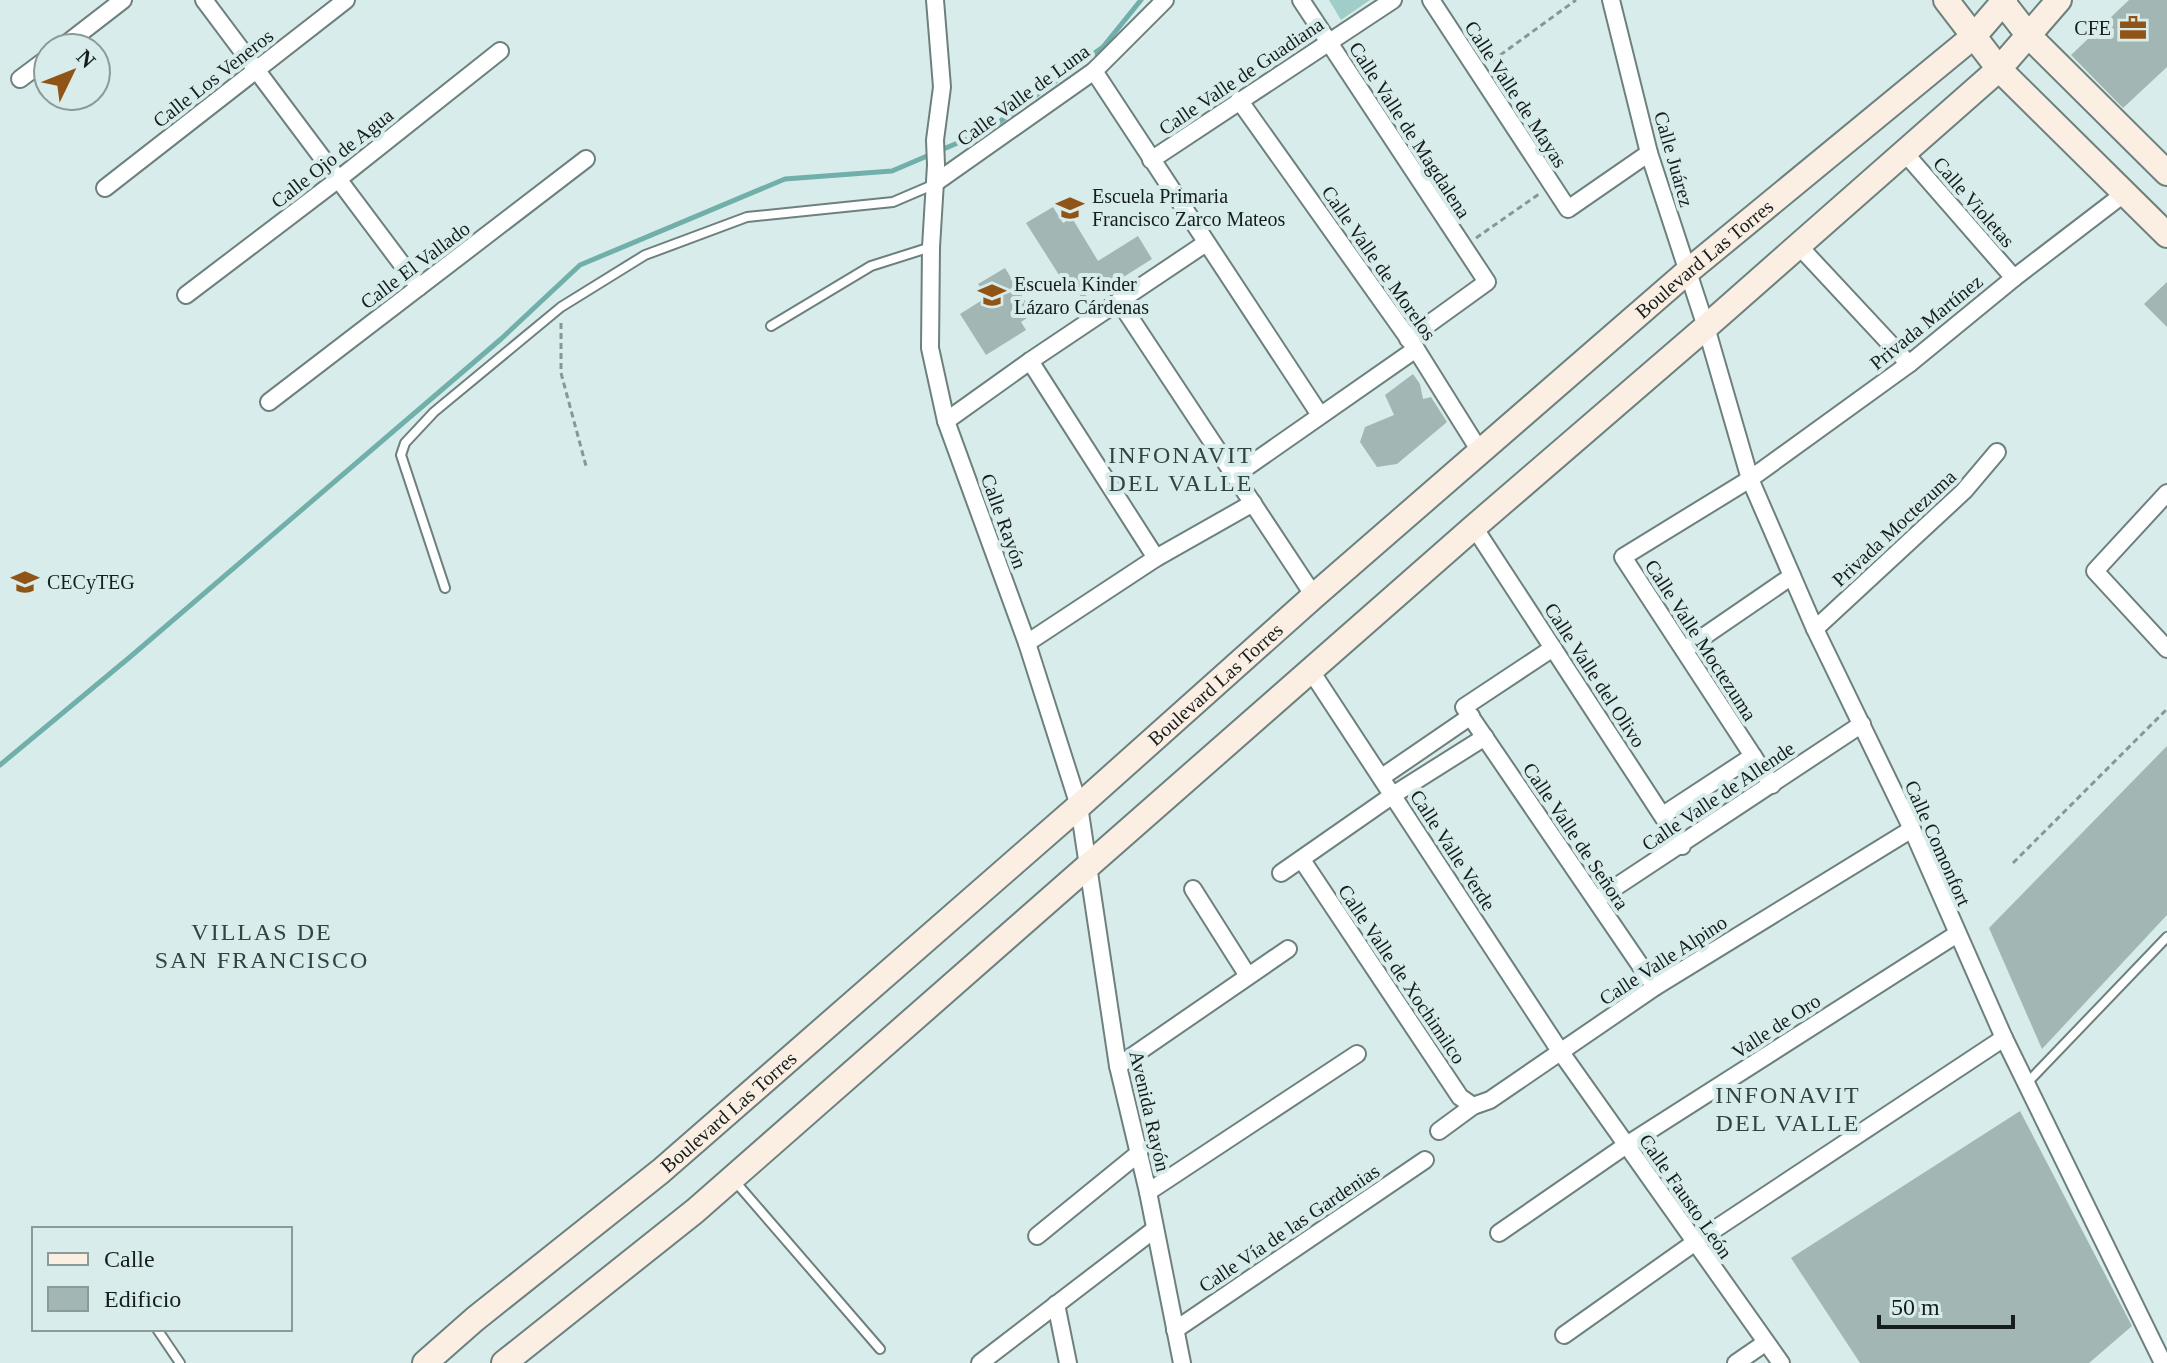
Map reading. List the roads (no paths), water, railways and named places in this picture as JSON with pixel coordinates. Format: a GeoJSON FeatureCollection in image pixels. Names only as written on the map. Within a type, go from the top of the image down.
{"type":"FeatureCollection","features":[{"type":"Feature","properties":{"kind":"street"},"geometry":{"type":"LineString","coordinates":[[82,32],[123,0]]}},
{"type":"Feature","properties":{"kind":"street"},"geometry":{"type":"LineString","coordinates":[[204,0],[419,287]]}},
{"type":"Feature","properties":{"kind":"street","name":"Calle Los Veneros"},"geometry":{"type":"LineString","coordinates":[[105,188],[346,0]]}},
{"type":"Feature","properties":{"kind":"street","name":"Calle Rayón"},"geometry":{"type":"LineString","coordinates":[[935,0],[942,87],[935,140],[930,348],[946,421],[1027,643],[1079,806],[1088,866]]}},
{"type":"Feature","properties":{"kind":"street","name":"Calle Valle de Luna"},"geometry":{"type":"LineString","coordinates":[[935,183],[1094,71],[1165,0]]}},
{"type":"Feature","properties":{"kind":"street","name":"Calle Valle de Magdalena"},"geometry":{"type":"LineString","coordinates":[[1301,0],[1487,282],[1412,344]]}},
{"type":"Feature","properties":{"kind":"street","name":"Calle Valle de Guadiana"},"geometry":{"type":"LineString","coordinates":[[1151,160],[1393,0]]}},
{"type":"Feature","properties":{"kind":"street","name":"Calle Valle de Mayas"},"geometry":{"type":"LineString","coordinates":[[1431,0],[1568,209],[1649,153]]}},
{"type":"Feature","properties":{"kind":"street","name":"Calle Juárez"},"geometry":{"type":"LineString","coordinates":[[1611,0],[1649,153],[1706,327]]}},
{"type":"Feature","properties":{"kind":"street"},"geometry":{"type":"LineString","coordinates":[[1946,0],[1999,69],[2167,235]]}},
{"type":"Feature","properties":{"kind":"street"},"geometry":{"type":"LineString","coordinates":[[504,1363],[695,1211],[1706,327],[1999,69],[2059,0]]}},
{"type":"Feature","properties":{"kind":"street"},"geometry":{"type":"LineString","coordinates":[[2003,1],[2030,37],[2167,173]]}},
{"type":"Feature","properties":{"kind":"street","name":"Boulevard Las Torres"},"geometry":{"type":"LineString","coordinates":[[425,1363],[475,1319],[661,1171],[1687,272],[1974,36],[2003,1]]}},
{"type":"Feature","properties":{"kind":"street","name":"Calle Ojo de Agua"},"geometry":{"type":"LineString","coordinates":[[186,295],[500,51]]}},
{"type":"Feature","properties":{"kind":"street"},"geometry":{"type":"LineString","coordinates":[[20,79],[32,70]]}},
{"type":"Feature","properties":{"kind":"street"},"geometry":{"type":"LineString","coordinates":[[1094,71],[1320,415]]}},
{"type":"Feature","properties":{"kind":"street","name":"Calle Valle de Morelos"},"geometry":{"type":"LineString","coordinates":[[1239,100],[1412,344],[1481,453]]}},
{"type":"Feature","properties":{"kind":"street","name":"Calle Violetas"},"geometry":{"type":"LineString","coordinates":[[1904,152],[2014,278]]}},
{"type":"Feature","properties":{"kind":"street","name":"Calle El Vallado"},"geometry":{"type":"LineString","coordinates":[[269,402],[586,159]]}},
{"type":"Feature","properties":{"kind":"street","name":"Privada Martínez"},"geometry":{"type":"LineString","coordinates":[[1623,557],[1750,479],[1909,364],[2125,193]]}},
{"type":"Feature","properties":{"kind":"street"},"geometry":{"type":"LineString","coordinates":[[946,421],[1206,243]]}},
{"type":"Feature","properties":{"kind":"street"},"geometry":{"type":"LineString","coordinates":[[1798,245],[1909,364]]}},
{"type":"Feature","properties":{"kind":"street"},"geometry":{"type":"LineString","coordinates":[[1119,301],[1314,596]]}},
{"type":"Feature","properties":{"kind":"street","name":"Calle Comonfort"},"geometry":{"type":"LineString","coordinates":[[1706,327],[1750,479],[1815,629],[1912,829],[2004,1038],[2163,1363]]}},
{"type":"Feature","properties":{"kind":"street"},"geometry":{"type":"LineString","coordinates":[[1234,476],[1412,344]]}},
{"type":"Feature","properties":{"kind":"street"},"geometry":{"type":"LineString","coordinates":[[1030,361],[1156,558]]}},
{"type":"Feature","properties":{"kind":"street","name":"Privada Moctezuma"},"geometry":{"type":"LineString","coordinates":[[1815,629],[1964,491],[1997,452]]}},
{"type":"Feature","properties":{"kind":"street"},"geometry":{"type":"LineString","coordinates":[[2167,493],[2095,571],[2167,649]]}},
{"type":"Feature","properties":{"kind":"street"},"geometry":{"type":"LineString","coordinates":[[1027,643],[1156,558],[1253,503]]}},
{"type":"Feature","properties":{"kind":"street","name":"Calle Valle del Olivo"},"geometry":{"type":"LineString","coordinates":[[1474,527],[1682,846]]}},
{"type":"Feature","properties":{"kind":"street","name":"Calle Valle Moctezuma"},"geometry":{"type":"LineString","coordinates":[[1623,557],[1772,785]]}},
{"type":"Feature","properties":{"kind":"street"},"geometry":{"type":"LineString","coordinates":[[1684,650],[1792,576]]}},
{"type":"Feature","properties":{"kind":"street"},"geometry":{"type":"LineString","coordinates":[[1382,777],[1553,648]]}},
{"type":"Feature","properties":{"kind":"street","name":"Calle Valle Verde"},"geometry":{"type":"LineString","coordinates":[[1311,671],[1560,1051]]}},
{"type":"Feature","properties":{"kind":"street","name":"Calle Valle de Señora"},"geometry":{"type":"LineString","coordinates":[[1468,711],[1655,987]]}},
{"type":"Feature","properties":{"kind":"street","name":"Calle Valle de Allende"},"geometry":{"type":"LineString","coordinates":[[1596,900],[1682,846],[1862,724]]}},
{"type":"Feature","properties":{"kind":"street"},"geometry":{"type":"LineString","coordinates":[[1281,873],[1393,795],[1485,737]]}},
{"type":"Feature","properties":{"kind":"street"},"geometry":{"type":"LineString","coordinates":[[1663,815],[1753,756]]}},
{"type":"Feature","properties":{"kind":"street","name":"Calle Valle Alpino"},"geometry":{"type":"LineString","coordinates":[[1439,1131],[1473,1106],[1490,1100],[1655,987],[1912,829]]}},
{"type":"Feature","properties":{"kind":"street","name":"Calle Valle de Xochimilco"},"geometry":{"type":"LineString","coordinates":[[1302,860],[1460,1097],[1473,1106]]}},
{"type":"Feature","properties":{"kind":"street","name":"Avenida Rayón"},"geometry":{"type":"LineString","coordinates":[[1088,866],[1118,1066],[1148,1192],[1182,1363]]}},
{"type":"Feature","properties":{"kind":"street"},"geometry":{"type":"LineString","coordinates":[[1193,889],[1248,976]]}},
{"type":"Feature","properties":{"kind":"street","name":"Valle de Oro"},"geometry":{"type":"LineString","coordinates":[[1499,1233],[1625,1146],[1957,934]]}},
{"type":"Feature","properties":{"kind":"street"},"geometry":{"type":"LineString","coordinates":[[1118,1066],[1288,949]]}},
{"type":"Feature","properties":{"kind":"street"},"geometry":{"type":"LineString","coordinates":[[1564,1335],[1694,1243],[2004,1038]]}},
{"type":"Feature","properties":{"kind":"street","name":"Calle Fausto León"},"geometry":{"type":"LineString","coordinates":[[1560,1051],[1781,1363]]}},
{"type":"Feature","properties":{"kind":"street"},"geometry":{"type":"LineString","coordinates":[[1148,1192],[1357,1054]]}},
{"type":"Feature","properties":{"kind":"street"},"geometry":{"type":"LineString","coordinates":[[1037,1236],[1139,1153]]}},
{"type":"Feature","properties":{"kind":"street","name":"Calle Vía de las Gardenias"},"geometry":{"type":"LineString","coordinates":[[1175,1330],[1425,1160]]}},
{"type":"Feature","properties":{"kind":"street"},"geometry":{"type":"LineString","coordinates":[[980,1363],[1155,1229]]}},
{"type":"Feature","properties":{"kind":"street"},"geometry":{"type":"LineString","coordinates":[[1056,1304],[1068,1363]]}},
{"type":"Feature","properties":{"kind":"street"},"geometry":{"type":"LineString","coordinates":[[1736,1363],[1765,1343]]}},
{"type":"Feature","properties":{"kind":"lane"},"geometry":{"type":"LineString","coordinates":[[445,588],[401,455],[405,443],[434,412],[561,307],[645,255],[747,217],[893,202],[935,183]]}},
{"type":"Feature","properties":{"kind":"lane"},"geometry":{"type":"LineString","coordinates":[[771,326],[871,266],[931,247]]}},
{"type":"Feature","properties":{"kind":"lane"},"geometry":{"type":"LineString","coordinates":[[2026,1084],[2167,937]]}},
{"type":"Feature","properties":{"kind":"lane"},"geometry":{"type":"LineString","coordinates":[[732,1179],[880,1349]]}},
{"type":"Feature","properties":{"kind":"lane"},"geometry":{"type":"LineString","coordinates":[[158,1331],[180,1363]]}},
{"type":"Feature","properties":{"kind":"waterway"},"geometry":{"type":"LineString","coordinates":[[0,765],[501,339],[580,265],[785,179],[892,171],[988,130],[1103,47],[1141,0]]}},
{"type":"Feature","properties":{"kind":"place","name":"CFE"},"geometry":{"type":"Point","coordinates":[2133,28]}},
{"type":"Feature","properties":{"kind":"place","name":"Escuela Primaria Francisco Zarco Mateos"},"geometry":{"type":"Point","coordinates":[1070,208]}},
{"type":"Feature","properties":{"kind":"place","name":"Escuela Kinder Lázaro Cárdenas"},"geometry":{"type":"Point","coordinates":[992,295]}},
{"type":"Feature","properties":{"kind":"place","name":"CECyTEG"},"geometry":{"type":"Point","coordinates":[25,582]}},
{"type":"Feature","properties":{"kind":"district","name":"INFONAVIT DEL VALLE"},"geometry":{"type":"Point","coordinates":[1181,469]}},
{"type":"Feature","properties":{"kind":"district","name":"VILLAS DE SAN FRANCISCO"},"geometry":{"type":"Point","coordinates":[262,946]}},
{"type":"Feature","properties":{"kind":"district","name":"INFONAVIT DEL VALLE"},"geometry":{"type":"Point","coordinates":[1788,1109]}}]}
